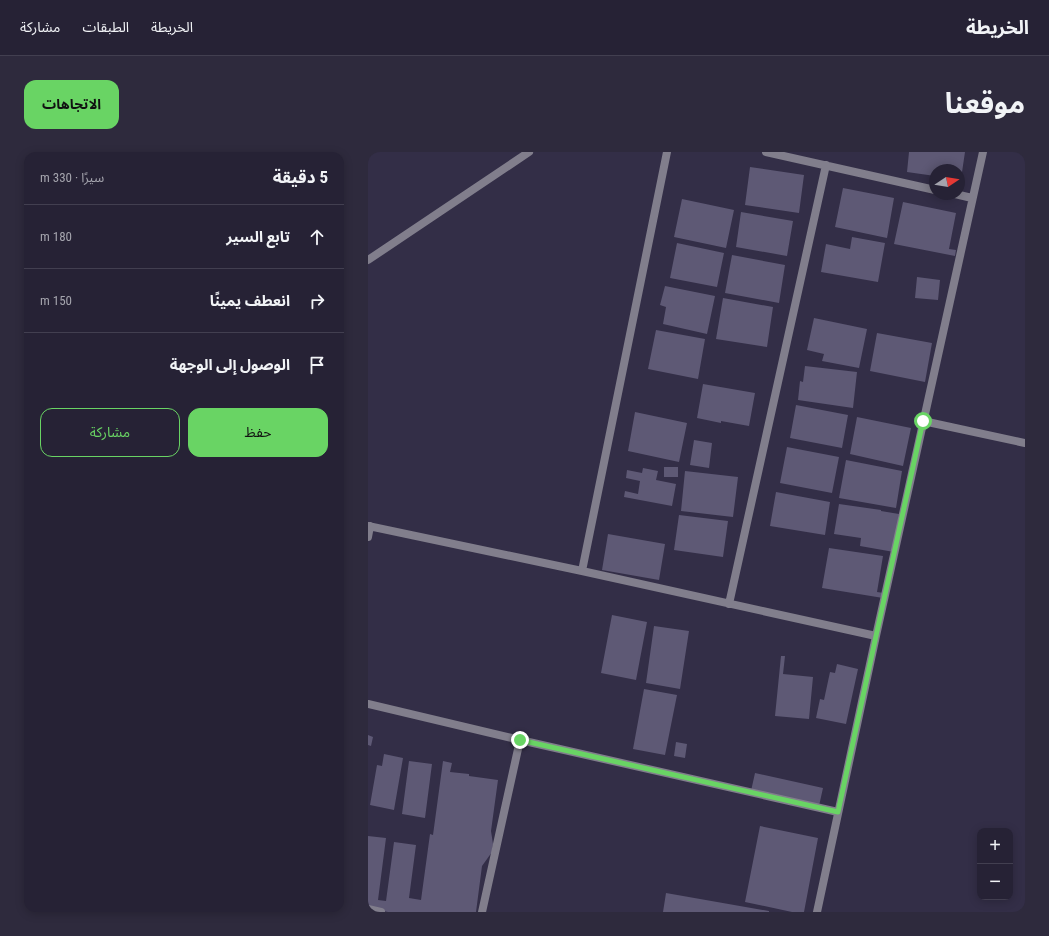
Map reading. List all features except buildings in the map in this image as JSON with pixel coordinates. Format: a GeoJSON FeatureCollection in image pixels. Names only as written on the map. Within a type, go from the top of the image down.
{"type":"FeatureCollection","features":[{"type":"Feature","properties":{"kind":"street"},"geometry":{"type":"LineString","coordinates":[[368,260],[529,152]]}},
{"type":"Feature","properties":{"kind":"street"},"geometry":{"type":"LineString","coordinates":[[582,571],[667,152]]}},
{"type":"Feature","properties":{"kind":"street"},"geometry":{"type":"LineString","coordinates":[[766,152],[929,189]]}},
{"type":"Feature","properties":{"kind":"street"},"geometry":{"type":"LineString","coordinates":[[817,912],[876,636],[983,152]]}},
{"type":"Feature","properties":{"kind":"street"},"geometry":{"type":"LineString","coordinates":[[729,604],[826,165]]}},
{"type":"Feature","properties":{"kind":"street"},"geometry":{"type":"LineString","coordinates":[[965,196],[972,198]]}},
{"type":"Feature","properties":{"kind":"street"},"geometry":{"type":"LineString","coordinates":[[923,421],[1025,443]]}},
{"type":"Feature","properties":{"kind":"street"},"geometry":{"type":"LineString","coordinates":[[368,537],[369,526],[876,636]]}},
{"type":"Feature","properties":{"kind":"street"},"geometry":{"type":"LineString","coordinates":[[368,704],[838,812]]}},
{"type":"Feature","properties":{"kind":"street"},"geometry":{"type":"LineString","coordinates":[[482,912],[520,740]]}},
{"type":"Feature","properties":{"kind":"street"},"geometry":{"type":"LineString","coordinates":[[368,909],[381,912]]}},
{"type":"Feature","properties":{"kind":"route"},"geometry":{"type":"LineString","coordinates":[[520,740],[838,812],[923,421]]}}]}
